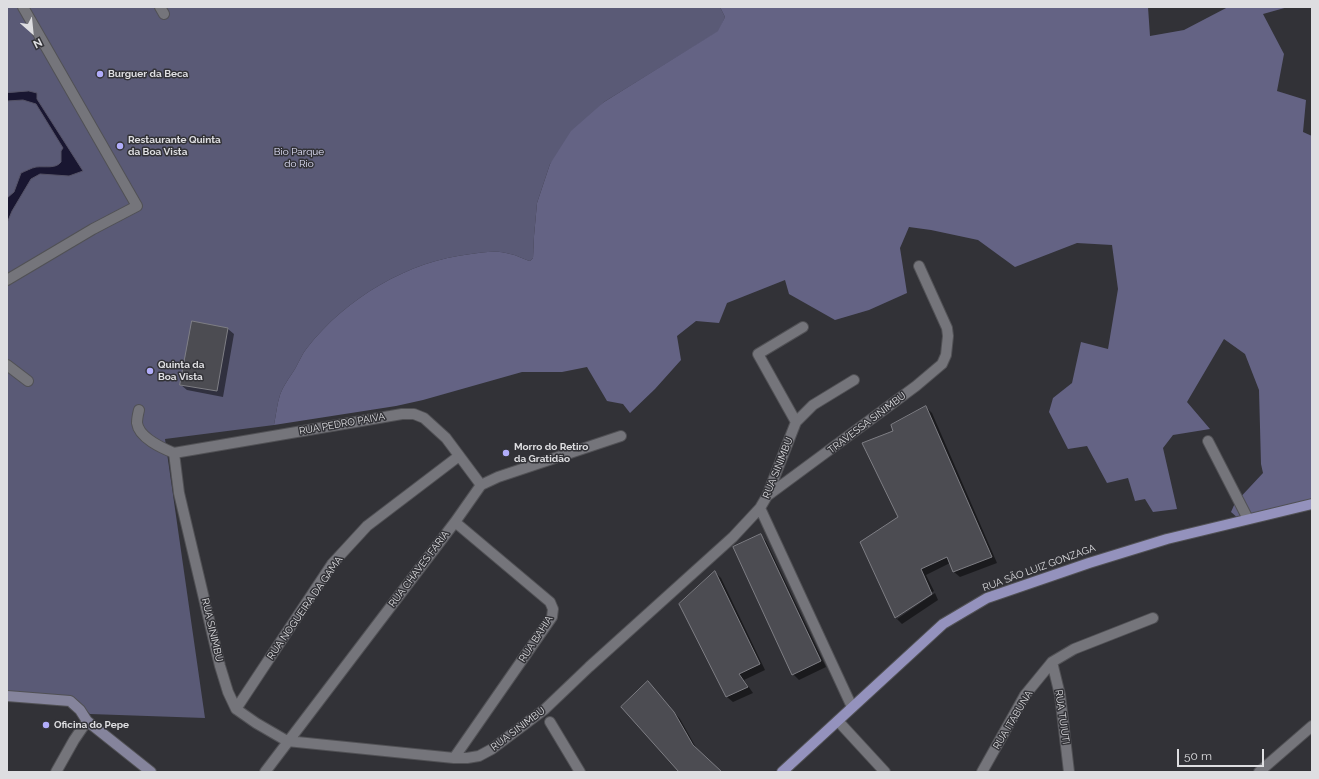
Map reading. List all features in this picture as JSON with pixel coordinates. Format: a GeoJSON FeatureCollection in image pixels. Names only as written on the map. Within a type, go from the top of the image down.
{"type":"FeatureCollection","features":[{"type":"Feature","properties":{"kind":"main road","name":"RUA SÃO LUIZ GONZAGA"},"geometry":{"type":"LineString","coordinates":[[782,772],[942,624],[987,598],[1131,549],[1312,504]]}},
{"type":"Feature","properties":{"kind":"main road"},"geometry":{"type":"LineString","coordinates":[[7,696],[66,700],[70,702],[76,706],[87,721],[151,772]]}},
{"type":"Feature","properties":{"kind":"street"},"geometry":{"type":"LineString","coordinates":[[7,280],[137,206],[23,7]]}},
{"type":"Feature","properties":{"kind":"street","name":"TRAVESSA SINIMBU"},"geometry":{"type":"LineString","coordinates":[[768,496],[916,386],[942,364],[946,355],[948,336],[947,328],[919,266]]}},
{"type":"Feature","properties":{"kind":"street"},"geometry":{"type":"LineString","coordinates":[[796,422],[758,354],[803,327]]}},
{"type":"Feature","properties":{"kind":"street"},"geometry":{"type":"LineString","coordinates":[[7,364],[28,381]]}},
{"type":"Feature","properties":{"kind":"street","name":"RUA SINIMBU"},"geometry":{"type":"LineString","coordinates":[[174,453],[179,493],[220,666],[228,692],[236,709],[287,741],[454,758],[467,758],[479,756],[492,749],[545,709],[589,667],[734,537],[760,508],[768,496],[796,422],[813,405],[854,380]]}},
{"type":"Feature","properties":{"kind":"street"},"geometry":{"type":"LineString","coordinates":[[139,410],[137,425],[143,434],[152,443],[174,453]]}},
{"type":"Feature","properties":{"kind":"street","name":"RUA PEDRO PAIVA"},"geometry":{"type":"LineString","coordinates":[[174,453],[402,414],[414,414],[424,418],[446,438],[481,485]]}},
{"type":"Feature","properties":{"kind":"street"},"geometry":{"type":"LineString","coordinates":[[481,485],[498,477],[622,436]]}},
{"type":"Feature","properties":{"kind":"street"},"geometry":{"type":"LineString","coordinates":[[1208,441],[1248,519]]}},
{"type":"Feature","properties":{"kind":"street","name":"RUA NOGUEIRA DA GAMA"},"geometry":{"type":"LineString","coordinates":[[236,709],[332,564],[367,526],[459,456]]}},
{"type":"Feature","properties":{"kind":"street","name":"RUA CHAVES FARIA"},"geometry":{"type":"LineString","coordinates":[[265,772],[287,741],[455,522],[481,485]]}},
{"type":"Feature","properties":{"kind":"street"},"geometry":{"type":"LineString","coordinates":[[760,508],[852,707]]}},
{"type":"Feature","properties":{"kind":"street","name":"RUA BAHIA"},"geometry":{"type":"LineString","coordinates":[[454,758],[552,617],[554,609],[550,602],[455,522]]}},
{"type":"Feature","properties":{"kind":"street","name":"RUA ITABUNA"},"geometry":{"type":"LineString","coordinates":[[982,772],[1025,695],[1052,662],[1074,649],[1153,618]]}},
{"type":"Feature","properties":{"kind":"street","name":"RUA TUIUTI"},"geometry":{"type":"LineString","coordinates":[[1052,662],[1060,695],[1069,772]]}},
{"type":"Feature","properties":{"kind":"street"},"geometry":{"type":"LineString","coordinates":[[56,772],[74,740],[87,721]]}},
{"type":"Feature","properties":{"kind":"street"},"geometry":{"type":"LineString","coordinates":[[838,721],[885,772]]}},
{"type":"Feature","properties":{"kind":"street"},"geometry":{"type":"LineString","coordinates":[[550,722],[580,772]]}},
{"type":"Feature","properties":{"kind":"street"},"geometry":{"type":"LineString","coordinates":[[1259,772],[1312,726]]}},
{"type":"Feature","properties":{"kind":"green space","name":"Bio Parque do Rio"},"geometry":{"type":"Polygon","coordinates":[[[7,7],[720,7],[725,17],[719,31],[604,102],[550,164],[537,203],[533,258],[530,261],[505,253],[485,252],[447,258],[402,274],[359,298],[340,313],[307,348],[281,392],[274,425],[165,439],[205,718],[90,714],[74,699],[7,694],[7,7]]]}},
{"type":"Feature","properties":{"kind":"shaded area"},"geometry":{"type":"Polygon","coordinates":[[[720,7],[1148,7],[1150,36],[1184,30],[1228,7],[1288,7],[1263,14],[1284,54],[1277,91],[1306,100],[1303,132],[1312,136],[1312,505],[1239,519],[1231,512],[1235,503],[1263,473],[1261,464],[1259,390],[1245,354],[1224,339],[1187,402],[1210,429],[1173,435],[1163,448],[1177,509],[1153,512],[1145,499],[1135,501],[1128,478],[1107,483],[1087,446],[1068,449],[1049,412],[1053,398],[1072,383],[1081,342],[1108,349],[1118,289],[1112,245],[1077,243],[1015,267],[978,240],[909,227],[900,248],[907,293],[869,310],[835,320],[789,294],[785,280],[727,303],[719,323],[696,321],[677,336],[681,360],[655,389],[630,413],[623,404],[607,401],[587,367],[562,372],[522,372],[423,400],[396,406],[274,425],[281,392],[305,350],[340,313],[359,298],[402,274],[447,258],[476,253],[501,252],[515,255],[530,261],[533,258],[537,203],[550,164],[571,131],[604,102],[718,31],[725,17],[720,7]]]}},
{"type":"Feature","properties":{"kind":"shaded area"},"geometry":{"type":"Polygon","coordinates":[[[29,91],[37,93],[37,99],[83,171],[69,176],[40,174],[31,179],[12,211],[7,223],[7,198],[14,192],[21,173],[36,167],[56,166],[61,162],[61,151],[63,148],[36,104],[23,100],[7,101],[7,93],[29,91]]]}},
{"type":"Feature","properties":{"kind":"building"},"geometry":{"type":"Polygon","coordinates":[[[192,321],[228,328],[217,391],[180,385],[192,321]]]}},
{"type":"Feature","properties":{"kind":"building"},"geometry":{"type":"Polygon","coordinates":[[[926,406],[992,557],[953,572],[947,557],[921,569],[932,594],[895,618],[860,542],[898,517],[862,443],[893,431],[891,425],[926,406]]]}},
{"type":"Feature","properties":{"kind":"building"},"geometry":{"type":"Polygon","coordinates":[[[761,534],[821,661],[792,675],[733,547],[761,534]]]}},
{"type":"Feature","properties":{"kind":"building"},"geometry":{"type":"Polygon","coordinates":[[[715,571],[760,664],[739,674],[748,687],[726,697],[679,604],[715,571]]]}},
{"type":"Feature","properties":{"kind":"building"},"geometry":{"type":"Polygon","coordinates":[[[648,681],[674,712],[693,745],[722,772],[679,772],[621,707],[648,681]]]}},
{"type":"Feature","properties":{"kind":"place","name":"Burguer da Beca"},"geometry":{"type":"Point","coordinates":[100,74]}},
{"type":"Feature","properties":{"kind":"place","name":"Restaurante Quinta da Boa Vista"},"geometry":{"type":"Point","coordinates":[120,146]}},
{"type":"Feature","properties":{"kind":"place","name":"Quinta da Boa Vista"},"geometry":{"type":"Point","coordinates":[150,371]}},
{"type":"Feature","properties":{"kind":"place","name":"Morro do Retiro da Gratidão"},"geometry":{"type":"Point","coordinates":[506,453]}},
{"type":"Feature","properties":{"kind":"place","name":"Oficina do Pepe"},"geometry":{"type":"Point","coordinates":[46,725]}}]}
